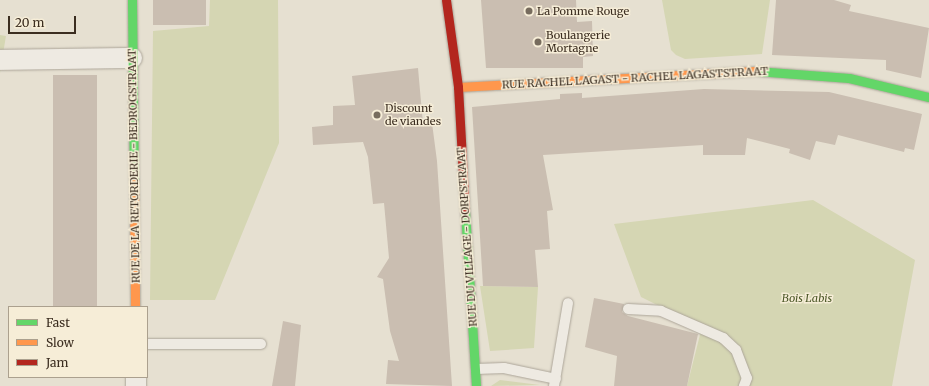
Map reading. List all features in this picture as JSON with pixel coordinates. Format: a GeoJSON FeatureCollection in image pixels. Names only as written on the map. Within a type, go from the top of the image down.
{"type":"FeatureCollection","features":[{"type":"Feature","properties":{"kind":"street","name":"RUE DE LA RETORDERIE - BEDROGSTRAAT"},"geometry":{"type":"LineString","coordinates":[[132,0],[135,306]]}},
{"type":"Feature","properties":{"kind":"street","name":"RUE DU VILLAGE - DORPSTRAAT"},"geometry":{"type":"LineString","coordinates":[[446,0],[458,87],[476,386]]}},
{"type":"Feature","properties":{"kind":"street"},"geometry":{"type":"LineString","coordinates":[[0,60],[132,58]]}},
{"type":"Feature","properties":{"kind":"street","name":"RUE RACHEL LAGAST - RACHEL LAGASTSTRAAT"},"geometry":{"type":"LineString","coordinates":[[458,87],[771,70],[849,78],[929,97]]}},
{"type":"Feature","properties":{"kind":"lane"},"geometry":{"type":"LineString","coordinates":[[476,369],[504,368],[555,382],[568,303]]}},
{"type":"Feature","properties":{"kind":"lane"},"geometry":{"type":"LineString","coordinates":[[628,309],[661,311],[723,338],[736,350],[747,378],[744,386]]}},
{"type":"Feature","properties":{"kind":"lane"},"geometry":{"type":"LineString","coordinates":[[148,344],[261,344]]}},
{"type":"Feature","properties":{"kind":"green space"},"geometry":{"type":"Polygon","coordinates":[[[210,0],[278,0],[279,143],[215,300],[150,300],[153,31],[209,26],[210,0]]]}},
{"type":"Feature","properties":{"kind":"green space"},"geometry":{"type":"Polygon","coordinates":[[[662,0],[770,0],[762,54],[685,59],[676,55],[671,50],[662,0]]]}},
{"type":"Feature","properties":{"kind":"green space"},"geometry":{"type":"Polygon","coordinates":[[[0,35],[6,36],[0,73],[0,35]]]}},
{"type":"Feature","properties":{"kind":"green space","name":"Bois Labis"},"geometry":{"type":"Polygon","coordinates":[[[813,200],[915,260],[892,386],[687,386],[702,327],[641,297],[614,224],[813,200]]]}},
{"type":"Feature","properties":{"kind":"green space"},"geometry":{"type":"Polygon","coordinates":[[[480,286],[538,287],[534,348],[490,351],[480,286]]]}},
{"type":"Feature","properties":{"kind":"green space"},"geometry":{"type":"Polygon","coordinates":[[[500,380],[540,385],[491,386],[500,380]]]}},
{"type":"Feature","properties":{"kind":"building"},"geometry":{"type":"Polygon","coordinates":[[[153,0],[206,0],[206,25],[153,25],[153,0]]]}},
{"type":"Feature","properties":{"kind":"building","name":"Boulangerie Mortagne"},"geometry":{"type":"Polygon","coordinates":[[[481,0],[576,0],[577,22],[592,21],[593,56],[583,57],[583,68],[486,68],[481,0]]]}},
{"type":"Feature","properties":{"kind":"building"},"geometry":{"type":"Polygon","coordinates":[[[776,0],[834,0],[851,5],[849,11],[929,28],[921,78],[886,70],[886,60],[772,55],[776,0]]]}},
{"type":"Feature","properties":{"kind":"building"},"geometry":{"type":"Polygon","coordinates":[[[418,68],[423,124],[432,123],[437,161],[452,386],[386,384],[388,360],[399,361],[390,331],[383,279],[377,277],[389,258],[384,203],[373,204],[368,157],[363,142],[313,145],[312,127],[333,125],[333,106],[355,105],[352,76],[418,68]]]}},
{"type":"Feature","properties":{"kind":"building"},"geometry":{"type":"Polygon","coordinates":[[[53,75],[97,75],[97,306],[53,306],[53,75]]]}},
{"type":"Feature","properties":{"kind":"building"},"geometry":{"type":"Polygon","coordinates":[[[704,89],[829,92],[922,114],[914,150],[905,148],[904,152],[838,135],[835,145],[816,141],[810,160],[789,153],[790,149],[747,138],[745,155],[703,155],[703,145],[543,155],[553,210],[547,211],[550,249],[535,250],[538,287],[483,286],[472,107],[560,99],[560,94],[582,93],[582,98],[704,89]]]}},
{"type":"Feature","properties":{"kind":"building"},"geometry":{"type":"Polygon","coordinates":[[[594,298],[624,304],[622,312],[628,316],[698,334],[687,386],[614,386],[617,356],[585,347],[594,298]]]}},
{"type":"Feature","properties":{"kind":"building"},"geometry":{"type":"Polygon","coordinates":[[[283,321],[301,325],[295,386],[272,386],[283,321]]]}},
{"type":"Feature","properties":{"kind":"traffic: fast"},"geometry":{"type":"LineString","coordinates":[[132,0],[134,182]]}},
{"type":"Feature","properties":{"kind":"traffic: fast"},"geometry":{"type":"LineString","coordinates":[[756,71],[849,78],[929,97]]}},
{"type":"Feature","properties":{"kind":"traffic: fast"},"geometry":{"type":"LineString","coordinates":[[465,211],[476,386]]}},
{"type":"Feature","properties":{"kind":"traffic: slow"},"geometry":{"type":"LineString","coordinates":[[458,87],[756,71]]}},
{"type":"Feature","properties":{"kind":"traffic: slow"},"geometry":{"type":"LineString","coordinates":[[134,182],[135,306]]}},
{"type":"Feature","properties":{"kind":"traffic: jam"},"geometry":{"type":"LineString","coordinates":[[446,0],[458,87],[465,211]]}},
{"type":"Feature","properties":{"kind":"place","name":"La Pomme Rouge"},"geometry":{"type":"Point","coordinates":[529,11]}},
{"type":"Feature","properties":{"kind":"place","name":"Boulangerie Mortagne"},"geometry":{"type":"Point","coordinates":[538,42]}},
{"type":"Feature","properties":{"kind":"place","name":"Discount de viandes"},"geometry":{"type":"Point","coordinates":[377,115]}}]}
